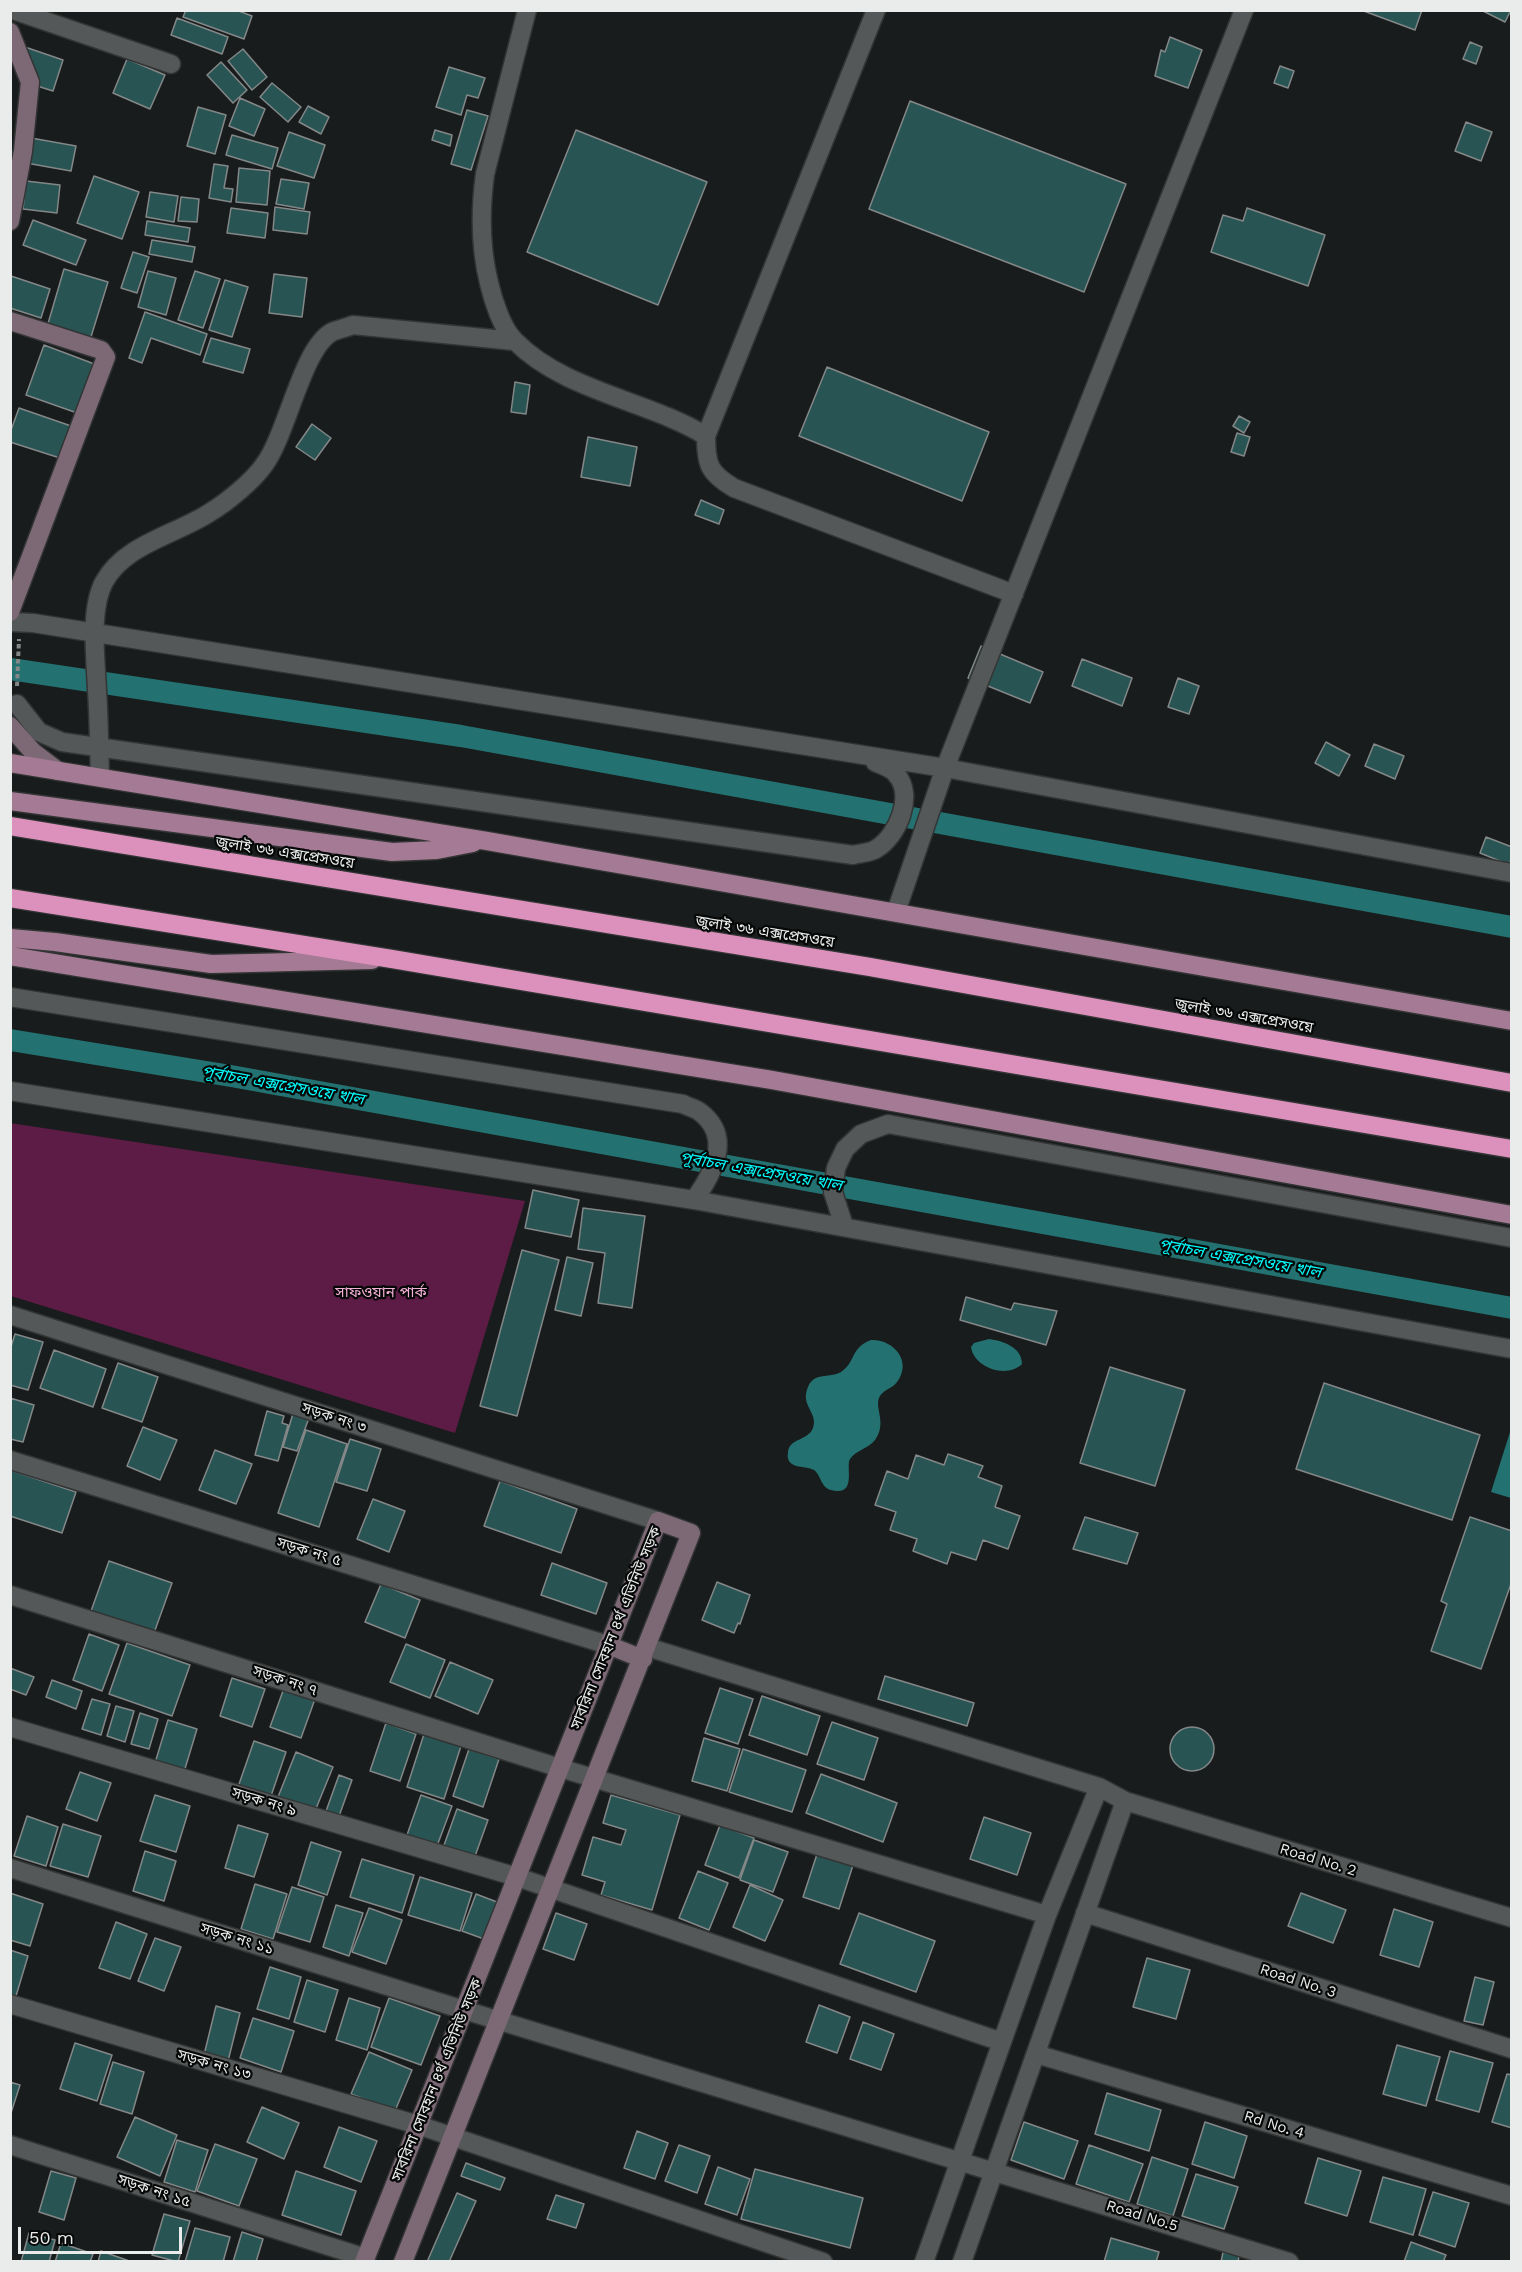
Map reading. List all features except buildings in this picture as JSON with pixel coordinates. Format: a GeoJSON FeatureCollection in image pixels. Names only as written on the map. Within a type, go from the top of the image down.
{"type":"FeatureCollection","features":[{"type":"Feature","properties":{"kind":"highway","name":"জুলাই ৩৬ এক্সপ্রেসওয়ে"},"geometry":{"type":"LineString","coordinates":[[10,826],[870,968],[1512,1083]]}},
{"type":"Feature","properties":{"kind":"highway"},"geometry":{"type":"LineString","coordinates":[[10,898],[392,959],[1512,1149]]}},
{"type":"Feature","properties":{"kind":"main road"},"geometry":{"type":"LineString","coordinates":[[10,763],[486,841],[1512,1021]]}},
{"type":"Feature","properties":{"kind":"main road"},"geometry":{"type":"LineString","coordinates":[[10,801],[392,852],[436,850],[486,841]]}},
{"type":"Feature","properties":{"kind":"main road"},"geometry":{"type":"LineString","coordinates":[[10,938],[55,942],[211,964],[392,959]]}},
{"type":"Feature","properties":{"kind":"main road"},"geometry":{"type":"LineString","coordinates":[[10,956],[772,1080],[1512,1215]]}},
{"type":"Feature","properties":{"kind":"street"},"geometry":{"type":"LineString","coordinates":[[13,10],[171,64]]}},
{"type":"Feature","properties":{"kind":"street"},"geometry":{"type":"LineString","coordinates":[[527,10],[485,174],[481,201],[482,240],[486,274],[492,298],[513,340],[553,370],[683,422],[706,436]]}},
{"type":"Feature","properties":{"kind":"street"},"geometry":{"type":"LineString","coordinates":[[876,10],[706,436],[706,457],[716,477],[734,488],[1014,594]]}},
{"type":"Feature","properties":{"kind":"street"},"geometry":{"type":"LineString","coordinates":[[896,912],[945,768],[1244,10]]}},
{"type":"Feature","properties":{"kind":"street"},"geometry":{"type":"LineString","coordinates":[[10,32],[30,82],[23,151],[12,212]]}},
{"type":"Feature","properties":{"kind":"street"},"geometry":{"type":"LineString","coordinates":[[10,321],[101,350],[106,357],[10,612]]}},
{"type":"Feature","properties":{"kind":"street"},"geometry":{"type":"LineString","coordinates":[[100,777],[95,635],[96,607],[104,582],[122,561],[154,540],[209,513],[264,466],[281,435],[299,384],[314,351],[330,333],[353,325],[513,340]]}},
{"type":"Feature","properties":{"kind":"street"},"geometry":{"type":"LineString","coordinates":[[10,622],[33,623],[945,768],[1512,873]]}},
{"type":"Feature","properties":{"kind":"street"},"geometry":{"type":"LineString","coordinates":[[17,704],[39,732],[62,742],[853,855],[876,849],[889,837],[899,821],[904,799],[896,773],[865,756]]}},
{"type":"Feature","properties":{"kind":"street"},"geometry":{"type":"LineString","coordinates":[[12,729],[33,752],[58,771]]}},
{"type":"Feature","properties":{"kind":"street"},"geometry":{"type":"LineString","coordinates":[[10,997],[683,1104],[700,1112],[716,1130],[719,1152],[708,1180],[694,1200]]}},
{"type":"Feature","properties":{"kind":"street"},"geometry":{"type":"LineString","coordinates":[[10,1091],[694,1200],[1512,1348]]}},
{"type":"Feature","properties":{"kind":"street"},"geometry":{"type":"LineString","coordinates":[[844,1226],[832,1192],[836,1168],[845,1149],[861,1134],[888,1124],[1512,1238]]}},
{"type":"Feature","properties":{"kind":"street","name":"সড়ক নং ৩"},"geometry":{"type":"LineString","coordinates":[[10,1315],[658,1521]]}},
{"type":"Feature","properties":{"kind":"street","name":"সড়ক নং ৫"},"geometry":{"type":"LineString","coordinates":[[10,1460],[608,1645]]}},
{"type":"Feature","properties":{"kind":"street","name":"সাবরিনা সোবহান ৪র্থ এভিনিউ সড়ক"},"geometry":{"type":"LineString","coordinates":[[365,2260],[658,1521],[691,1533],[403,2262]]}},
{"type":"Feature","properties":{"kind":"street","name":"সড়ক নং ৭"},"geometry":{"type":"LineString","coordinates":[[10,1595],[560,1768],[1047,1915]]}},
{"type":"Feature","properties":{"kind":"street"},"geometry":{"type":"LineString","coordinates":[[608,1645],[645,1653]]}},
{"type":"Feature","properties":{"kind":"street","name":"Road No. 2"},"geometry":{"type":"LineString","coordinates":[[645,1653],[1099,1787],[1125,1801],[1512,1918]]}},
{"type":"Feature","properties":{"kind":"street","name":"সড়ক নং ৯"},"geometry":{"type":"LineString","coordinates":[[10,1727],[517,1877],[1002,2042]]}},
{"type":"Feature","properties":{"kind":"street"},"geometry":{"type":"LineString","coordinates":[[924,2262],[1047,1915],[1099,1787]]}},
{"type":"Feature","properties":{"kind":"street"},"geometry":{"type":"LineString","coordinates":[[962,2262],[1125,1801]]}},
{"type":"Feature","properties":{"kind":"street","name":"সড়ক নং ১১"},"geometry":{"type":"LineString","coordinates":[[10,1868],[464,2010],[960,2161]]}},
{"type":"Feature","properties":{"kind":"street","name":"Road No. 3"},"geometry":{"type":"LineString","coordinates":[[1085,1913],[1512,2049]]}},
{"type":"Feature","properties":{"kind":"street","name":"সড়ক নং ১৩"},"geometry":{"type":"LineString","coordinates":[[10,2004],[418,2125],[823,2262]]}},
{"type":"Feature","properties":{"kind":"street","name":"Rd No. 4"},"geometry":{"type":"LineString","coordinates":[[1036,2054],[1512,2196]]}},
{"type":"Feature","properties":{"kind":"street","name":"সড়ক নং ১৫"},"geometry":{"type":"LineString","coordinates":[[10,2145],[365,2260]]}},
{"type":"Feature","properties":{"kind":"street","name":"Road No.5"},"geometry":{"type":"LineString","coordinates":[[960,2161],[1289,2262]]}},
{"type":"Feature","properties":{"kind":"path"},"geometry":{"type":"LineString","coordinates":[[17,704],[18,646]]}},
{"type":"Feature","properties":{"kind":"green space","name":"সাফওয়ান পার্ক"},"geometry":{"type":"Polygon","coordinates":[[[10,1123],[525,1201],[455,1433],[11,1296],[10,1123]]]}},
{"type":"Feature","properties":{"kind":"water"},"geometry":{"type":"Polygon","coordinates":[[[989,1339],[1006,1343],[1015,1349],[1019,1353],[1022,1364],[1008,1371],[984,1366],[973,1354],[971,1347],[974,1343],[989,1339]]]}},
{"type":"Feature","properties":{"kind":"water"},"geometry":{"type":"Polygon","coordinates":[[[871,1340],[887,1343],[893,1347],[902,1359],[901,1374],[895,1384],[883,1392],[878,1400],[879,1433],[869,1446],[850,1459],[848,1485],[839,1491],[831,1490],[825,1487],[814,1470],[796,1466],[790,1462],[789,1447],[811,1432],[813,1428],[814,1419],[806,1399],[808,1386],[816,1378],[841,1372],[849,1364],[856,1351],[871,1340]]]}},
{"type":"Feature","properties":{"kind":"water"},"geometry":{"type":"Polygon","coordinates":[[[1511,1429],[1511,1498],[1491,1492],[1511,1429]]]}},
{"type":"Feature","properties":{"kind":"waterway","name":"পূর্বাচল এক্সপ্রেসওয়ে খাল"},"geometry":{"type":"LineString","coordinates":[[10,669],[461,736],[1512,927]]}},
{"type":"Feature","properties":{"kind":"waterway","name":"পূর্বাচল এক্সপ্রেসওয়ে খাল"},"geometry":{"type":"LineString","coordinates":[[10,1040],[231,1076],[1512,1308]]}}]}
